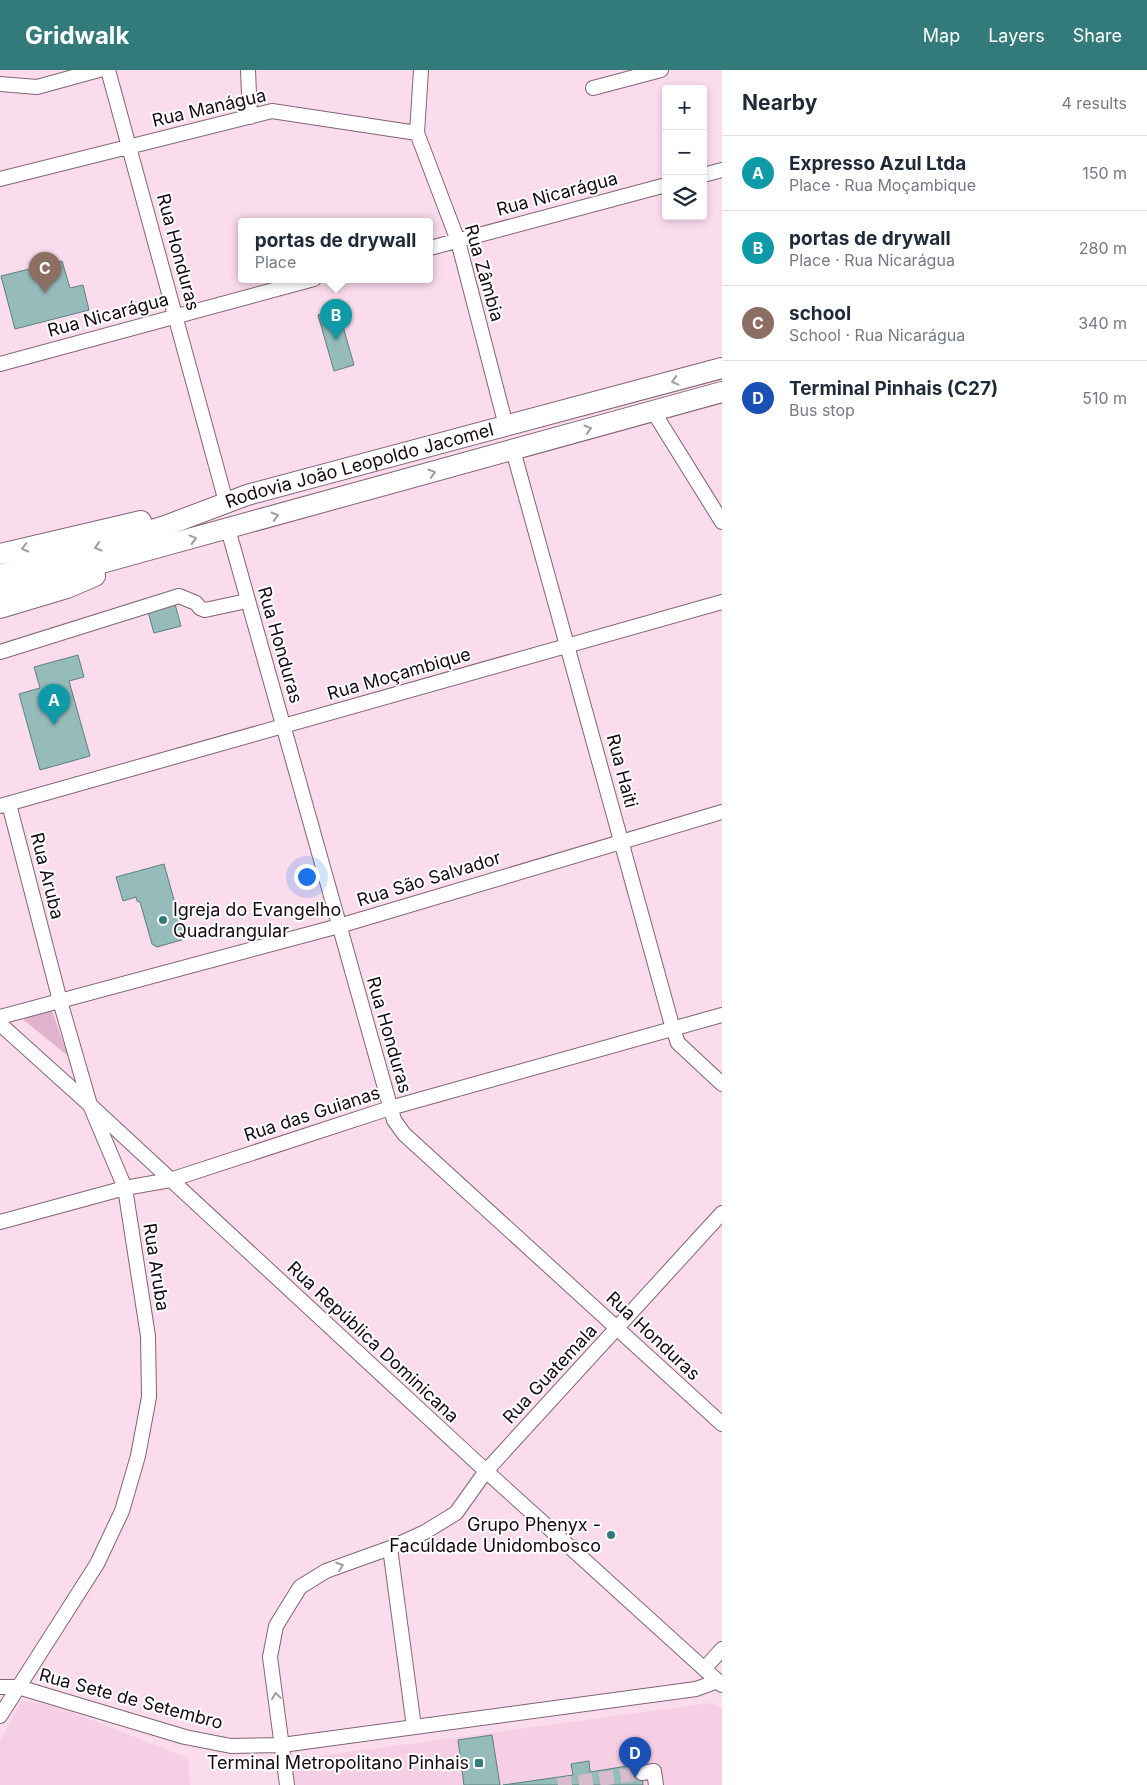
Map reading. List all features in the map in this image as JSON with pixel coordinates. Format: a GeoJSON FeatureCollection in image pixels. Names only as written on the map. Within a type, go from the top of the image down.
{"type":"FeatureCollection","features":[{"type":"Feature","properties":{"kind":"highway","name":"Rodovia João Leopoldo Jacomel"},"geometry":{"type":"LineString","coordinates":[[0,575],[165,526],[226,502],[722,368]]}},
{"type":"Feature","properties":{"kind":"highway","name":"Rodovia João Leopoldo Jacomel"},"geometry":{"type":"LineString","coordinates":[[0,591],[722,392]]}},
{"type":"Feature","properties":{"kind":"highway"},"geometry":{"type":"LineString","coordinates":[[0,554],[226,502]]}},
{"type":"Feature","properties":{"kind":"highway"},"geometry":{"type":"LineString","coordinates":[[0,608],[67,588],[158,549]]}},
{"type":"Feature","properties":{"kind":"street"},"geometry":{"type":"LineString","coordinates":[[0,84],[36,86],[99,70]]}},
{"type":"Feature","properties":{"kind":"street","name":"Rua Honduras"},"geometry":{"type":"LineString","coordinates":[[108,70],[226,502]]}},
{"type":"Feature","properties":{"kind":"street"},"geometry":{"type":"LineString","coordinates":[[248,70],[250,117]]}},
{"type":"Feature","properties":{"kind":"street"},"geometry":{"type":"LineString","coordinates":[[417,133],[421,70]]}},
{"type":"Feature","properties":{"kind":"street"},"geometry":{"type":"LineString","coordinates":[[594,88],[661,70]]}},
{"type":"Feature","properties":{"kind":"street","name":"Rua Manágua"},"geometry":{"type":"LineString","coordinates":[[0,179],[272,111],[417,133]]}},
{"type":"Feature","properties":{"kind":"street","name":"Rua Zâmbia"},"geometry":{"type":"LineString","coordinates":[[417,133],[458,240],[506,426]]}},
{"type":"Feature","properties":{"kind":"street"},"geometry":{"type":"LineString","coordinates":[[707,174],[722,170]]}},
{"type":"Feature","properties":{"kind":"street","name":"Rua Nicarágua"},"geometry":{"type":"LineString","coordinates":[[433,247],[662,186]]}},
{"type":"Feature","properties":{"kind":"street","name":"Rua Nicarágua"},"geometry":{"type":"LineString","coordinates":[[0,364],[299,283]]}},
{"type":"Feature","properties":{"kind":"street"},"geometry":{"type":"LineString","coordinates":[[653,411],[722,522]]}},
{"type":"Feature","properties":{"kind":"street","name":"Rua Haiti"},"geometry":{"type":"LineString","coordinates":[[513,450],[673,1029],[678,1043],[722,1084]]}},
{"type":"Feature","properties":{"kind":"street","name":"Rua Honduras"},"geometry":{"type":"LineString","coordinates":[[228,529],[394,1120],[404,1134],[722,1424]]}},
{"type":"Feature","properties":{"kind":"street"},"geometry":{"type":"LineString","coordinates":[[0,652],[179,596],[206,610],[247,601]]}},
{"type":"Feature","properties":{"kind":"street","name":"Rua Moçambique"},"geometry":{"type":"LineString","coordinates":[[5,805],[722,602]]}},
{"type":"Feature","properties":{"kind":"street","name":"Rua Aruba"},"geometry":{"type":"LineString","coordinates":[[0,1716],[97,1564],[122,1511],[138,1456],[149,1397],[148,1336],[125,1188],[90,1104],[5,805]]}},
{"type":"Feature","properties":{"kind":"street","name":"Rua São Salvador"},"geometry":{"type":"LineString","coordinates":[[0,1017],[339,926],[722,812]]}},
{"type":"Feature","properties":{"kind":"street","name":"Rua das Guianas"},"geometry":{"type":"LineString","coordinates":[[0,1222],[125,1188],[170,1180],[390,1108],[722,1015]]}},
{"type":"Feature","properties":{"kind":"street","name":"Rua República Dominicana"},"geometry":{"type":"LineString","coordinates":[[0,1024],[90,1104],[486,1471],[720,1683]]}},
{"type":"Feature","properties":{"kind":"street","name":"Rua Guatemala"},"geometry":{"type":"LineString","coordinates":[[287,1785],[270,1657],[276,1626],[300,1588],[326,1571],[390,1548],[425,1532],[456,1512],[486,1471],[722,1213]]}},
{"type":"Feature","properties":{"kind":"street"},"geometry":{"type":"LineString","coordinates":[[390,1548],[414,1727]]}},
{"type":"Feature","properties":{"kind":"street"},"geometry":{"type":"LineString","coordinates":[[704,1669],[722,1649]]}},
{"type":"Feature","properties":{"kind":"street","name":"Rua Sete de Setembro"},"geometry":{"type":"LineString","coordinates":[[0,1687],[18,1687],[185,1737],[231,1746],[282,1744],[414,1727],[696,1689],[720,1683]]}},
{"type":"Feature","properties":{"kind":"street"},"geometry":{"type":"LineString","coordinates":[[642,1773],[654,1771],[656,1785]]}},
{"type":"Feature","properties":{"kind":"shaded area"},"geometry":{"type":"Polygon","coordinates":[[[51,1008],[68,1056],[20,1017],[51,1008]]]}},
{"type":"Feature","properties":{"kind":"shaded area"},"geometry":{"type":"Polygon","coordinates":[[[22,1700],[47,1705],[79,1715],[188,1758],[190,1785],[0,1785],[0,1741],[22,1700]]]}},
{"type":"Feature","properties":{"kind":"shaded area"},"geometry":{"type":"Polygon","coordinates":[[[711,1703],[722,1709],[722,1785],[293,1785],[289,1760],[711,1703]]]}},
{"type":"Feature","properties":{"kind":"building"},"geometry":{"type":"Polygon","coordinates":[[[62,261],[70,288],[83,285],[89,310],[15,329],[1,276],[62,261]]]}},
{"type":"Feature","properties":{"kind":"building"},"geometry":{"type":"Polygon","coordinates":[[[338,309],[354,365],[334,371],[318,315],[338,309]]]}},
{"type":"Feature","properties":{"kind":"building"},"geometry":{"type":"Polygon","coordinates":[[[175,604],[181,626],[154,633],[148,612],[175,604]]]}},
{"type":"Feature","properties":{"kind":"building"},"geometry":{"type":"Polygon","coordinates":[[[78,655],[84,677],[69,681],[90,756],[40,770],[19,694],[40,688],[34,667],[78,655]]]}},
{"type":"Feature","properties":{"kind":"building","name":"Igreja do Evangelho Quadrangular"},"geometry":{"type":"Polygon","coordinates":[[[164,864],[185,939],[157,947],[152,944],[140,902],[137,901],[136,897],[123,901],[116,877],[164,864]]]}},
{"type":"Feature","properties":{"kind":"building","name":"Terminal Metropolitano Pinhais"},"geometry":{"type":"Polygon","coordinates":[[[492,1735],[500,1785],[464,1785],[458,1740],[492,1735]]]}},
{"type":"Feature","properties":{"kind":"building","name":"Terminal Metropolitano Pinhais"},"geometry":{"type":"Polygon","coordinates":[[[589,1761],[590,1772],[640,1764],[643,1785],[503,1785],[573,1775],[571,1764],[589,1761]]]}},
{"type":"Feature","properties":{"kind":"tunnel"},"geometry":{"type":"LineString","coordinates":[[558,1785],[642,1773]]}},
{"type":"Feature","properties":{"kind":"place","name":"school"},"geometry":{"type":"Point","coordinates":[45,293]}},
{"type":"Feature","properties":{"kind":"place","name":"portas de drywall"},"geometry":{"type":"Point","coordinates":[336,340]}},
{"type":"Feature","properties":{"kind":"place","name":"Expresso Azul Ltda"},"geometry":{"type":"Point","coordinates":[54,725]}},
{"type":"Feature","properties":{"kind":"place","name":"Igreja do Evangelho Quadrangular"},"geometry":{"type":"Point","coordinates":[163,920]}},
{"type":"Feature","properties":{"kind":"place","name":"Grupo Phenyx - Faculdade Unidombosco"},"geometry":{"type":"Point","coordinates":[611,1535]}},
{"type":"Feature","properties":{"kind":"place","name":"Terminal Metropolitano Pinhais"},"geometry":{"type":"Point","coordinates":[479,1763]}},
{"type":"Feature","properties":{"kind":"place","name":"Terminal Pinhais (C27)"},"geometry":{"type":"Point","coordinates":[635,1778]}}]}
